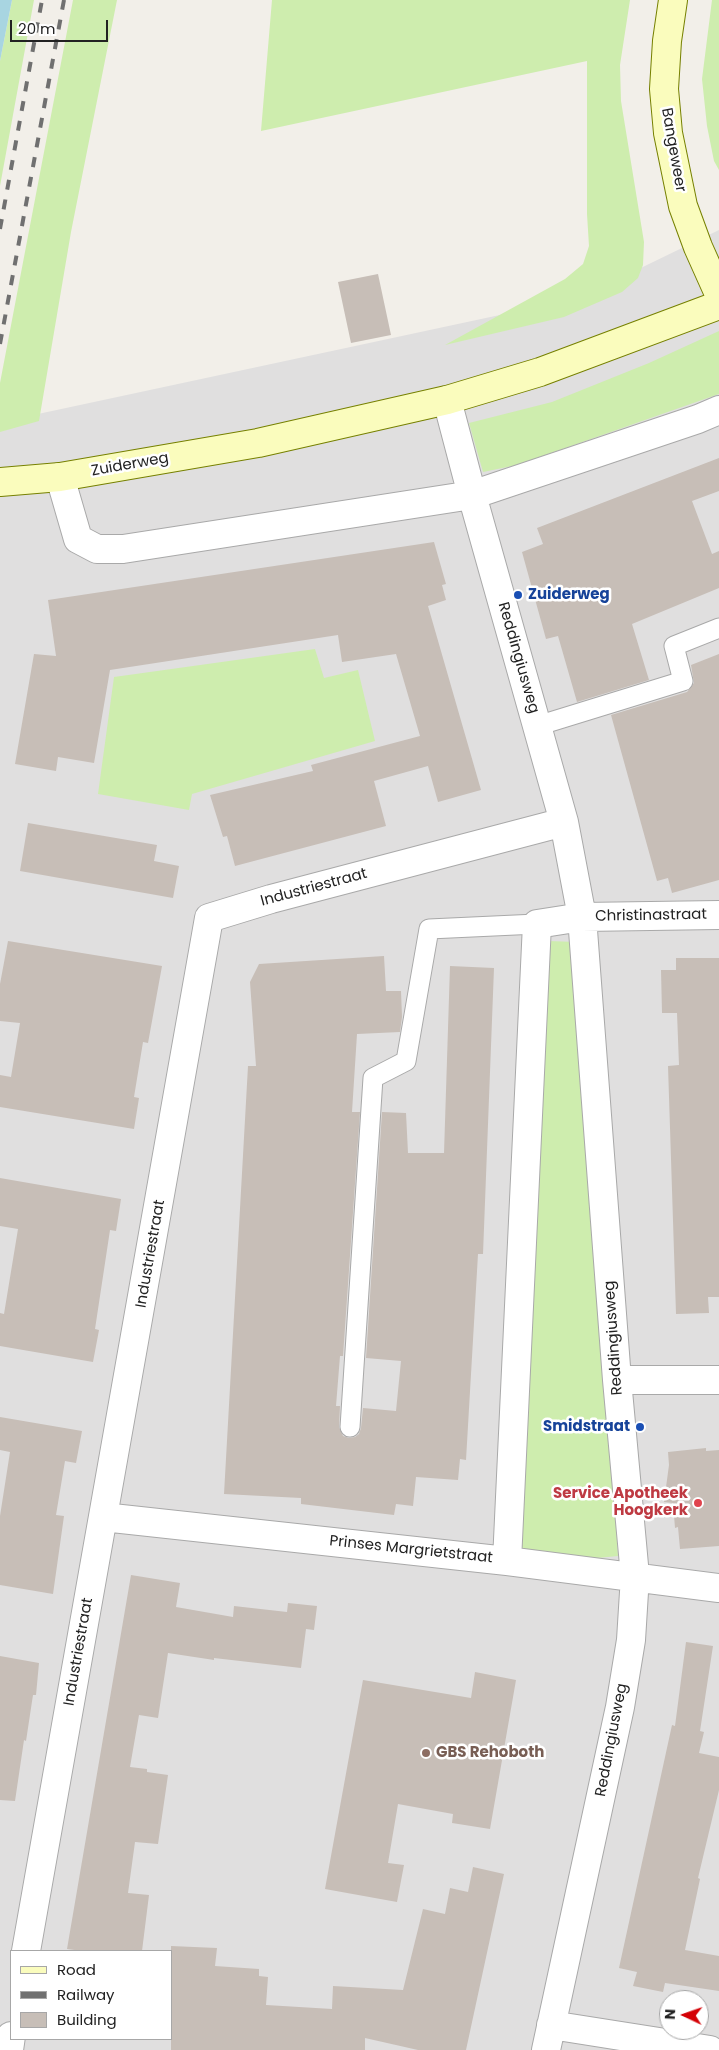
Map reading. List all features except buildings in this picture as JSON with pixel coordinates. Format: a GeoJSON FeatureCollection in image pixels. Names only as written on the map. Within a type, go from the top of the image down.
{"type":"FeatureCollection","features":[{"type":"Feature","properties":{"kind":"street","name":"Bangeweer"},"geometry":{"type":"LineString","coordinates":[[673,0],[667,41],[664,89],[668,133],[683,206],[698,247],[719,294]]}},
{"type":"Feature","properties":{"kind":"street","name":"Zuiderweg"},"geometry":{"type":"LineString","coordinates":[[0,482],[60,476],[258,443],[447,400],[540,372],[719,305]]}},
{"type":"Feature","properties":{"kind":"street","name":"Reddingiusweg"},"geometry":{"type":"LineString","coordinates":[[447,400],[564,822],[582,917],[635,1576],[631,1640],[620,1706],[548,2037]]}},
{"type":"Feature","properties":{"kind":"street"},"geometry":{"type":"LineString","coordinates":[[60,476],[78,539],[97,549],[123,549],[472,495],[698,419],[719,410]]}},
{"type":"Feature","properties":{"kind":"street","name":"Industriestraat"},"geometry":{"type":"LineString","coordinates":[[26,1950],[209,918],[271,899],[564,822]]}},
{"type":"Feature","properties":{"kind":"street","name":"Christinastraat"},"geometry":{"type":"LineString","coordinates":[[582,917],[719,915]]}},
{"type":"Feature","properties":{"kind":"street"},"geometry":{"type":"LineString","coordinates":[[507,1561],[537,924],[582,917]]}},
{"type":"Feature","properties":{"kind":"street"},"geometry":{"type":"LineString","coordinates":[[618,1380],[719,1380]]}},
{"type":"Feature","properties":{"kind":"street","name":"Prinses Margrietstraat"},"geometry":{"type":"LineString","coordinates":[[103,1517],[507,1561],[719,1588]]}},
{"type":"Feature","properties":{"kind":"street"},"geometry":{"type":"LineString","coordinates":[[548,2037],[710,2050]]}},
{"type":"Feature","properties":{"kind":"lane"},"geometry":{"type":"LineString","coordinates":[[537,726],[683,681],[674,646],[719,628]]}},
{"type":"Feature","properties":{"kind":"lane"},"geometry":{"type":"LineString","coordinates":[[350,1427],[373,1078],[406,1060],[429,930],[537,924]]}},
{"type":"Feature","properties":{"kind":"shaded area"},"geometry":{"type":"Polygon","coordinates":[[[719,230],[719,2050],[0,2050],[0,415],[38,414],[579,298],[719,230]]]}},
{"type":"Feature","properties":{"kind":"green space"},"geometry":{"type":"Polygon","coordinates":[[[12,0],[34,0],[0,186],[0,61],[12,0]]]}},
{"type":"Feature","properties":{"kind":"green space"},"geometry":{"type":"Polygon","coordinates":[[[73,0],[117,0],[71,232],[39,421],[0,432],[0,383],[73,0]]]}},
{"type":"Feature","properties":{"kind":"green space"},"geometry":{"type":"Polygon","coordinates":[[[272,0],[630,0],[620,65],[621,101],[644,242],[643,265],[638,278],[622,292],[564,317],[445,345],[565,279],[583,264],[589,246],[587,214],[587,61],[261,131],[272,0]]]}},
{"type":"Feature","properties":{"kind":"green space"},"geometry":{"type":"Polygon","coordinates":[[[712,0],[719,0],[719,170],[714,161],[707,126],[702,79],[712,0]]]}},
{"type":"Feature","properties":{"kind":"green space"},"geometry":{"type":"Polygon","coordinates":[[[719,331],[719,394],[517,465],[483,472],[469,423],[552,402],[649,363],[719,331]]]}},
{"type":"Feature","properties":{"kind":"green space"},"geometry":{"type":"Polygon","coordinates":[[[315,649],[324,678],[358,670],[375,741],[192,794],[189,810],[98,794],[114,677],[315,649]]]}},
{"type":"Feature","properties":{"kind":"green space"},"geometry":{"type":"Polygon","coordinates":[[[548,941],[577,942],[618,1556],[597,1558],[515,1551],[548,941]]]}},
{"type":"Feature","properties":{"kind":"water"},"geometry":{"type":"Polygon","coordinates":[[[0,0],[12,0],[0,61],[0,0]]]}},
{"type":"Feature","properties":{"kind":"railway"},"geometry":{"type":"LineString","coordinates":[[0,229],[42,0]]}},
{"type":"Feature","properties":{"kind":"railway"},"geometry":{"type":"LineString","coordinates":[[0,344],[64,0]]}},
{"type":"Feature","properties":{"kind":"place","name":"Zuiderweg"},"geometry":{"type":"Point","coordinates":[518,595]}},
{"type":"Feature","properties":{"kind":"place","name":"Smidstraat"},"geometry":{"type":"Point","coordinates":[640,1427]}},
{"type":"Feature","properties":{"kind":"place","name":"Service Apotheek Hoogkerk"},"geometry":{"type":"Point","coordinates":[698,1503]}},
{"type":"Feature","properties":{"kind":"place","name":"GBS Rehoboth"},"geometry":{"type":"Point","coordinates":[426,1753]}}]}
